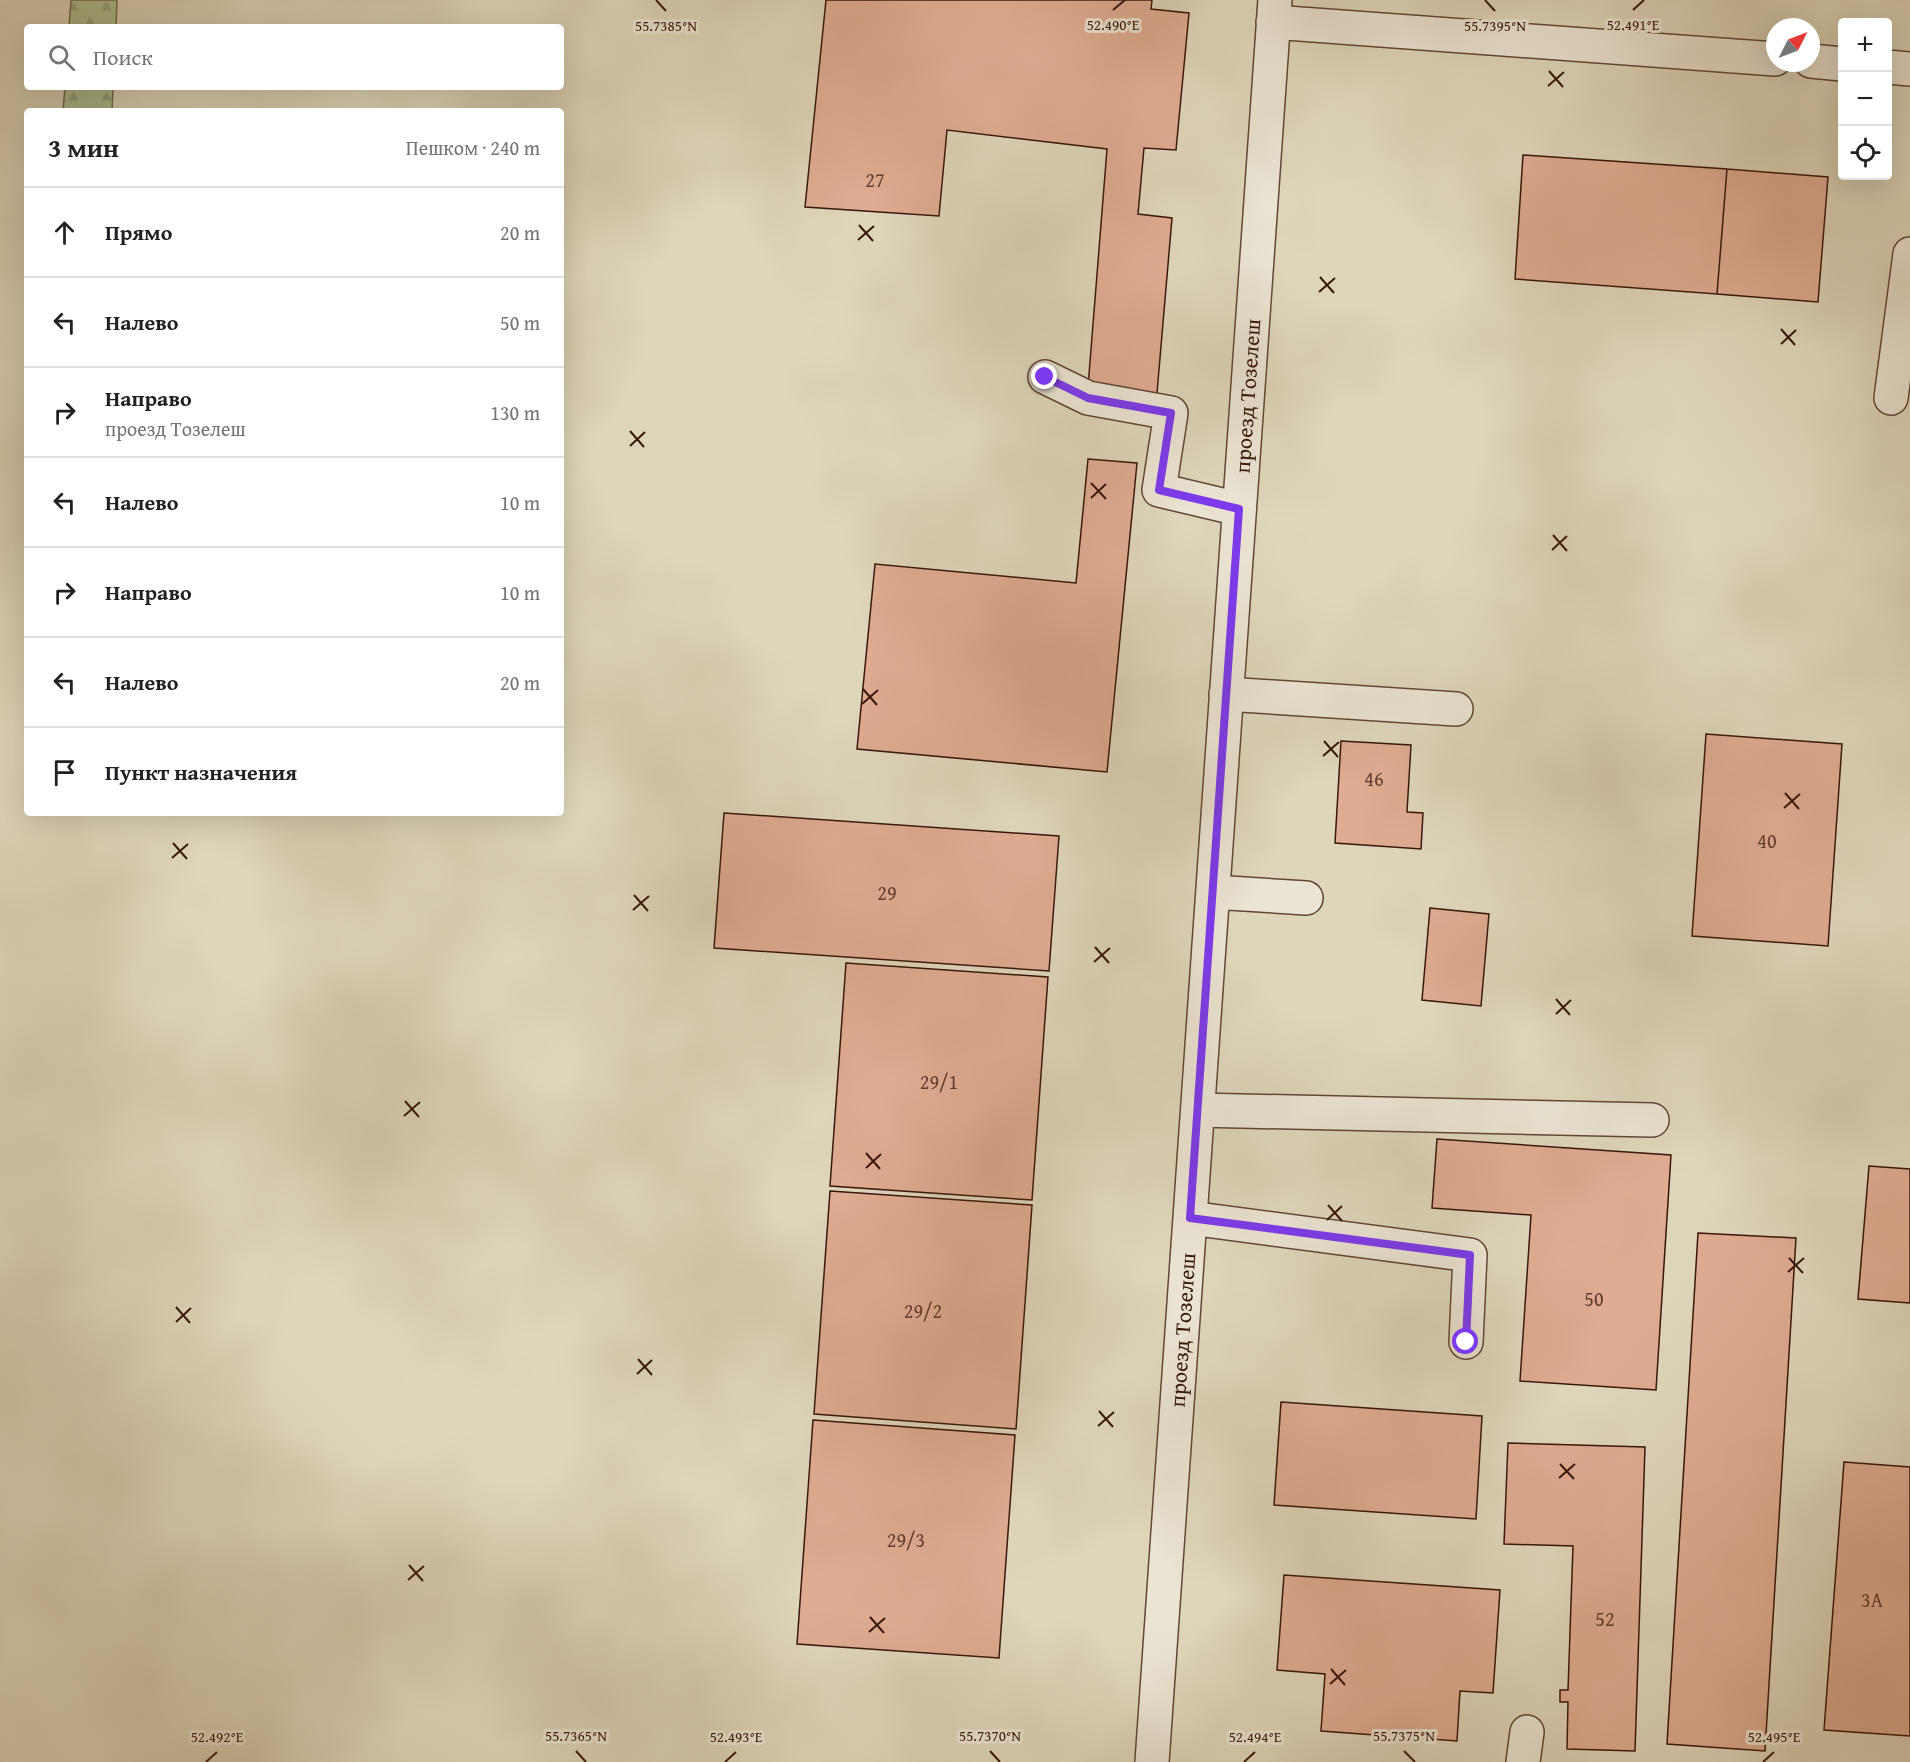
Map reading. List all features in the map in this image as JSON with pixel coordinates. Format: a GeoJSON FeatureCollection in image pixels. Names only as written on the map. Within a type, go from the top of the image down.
{"type":"FeatureCollection","features":[{"type":"Feature","properties":{"kind":"street"},"geometry":{"type":"LineString","coordinates":[[1274,11],[1766,58]]}},
{"type":"Feature","properties":{"kind":"street","name":"проезд Тозелеш"},"geometry":{"type":"LineString","coordinates":[[1152,1762],[1274,11]]}},
{"type":"Feature","properties":{"kind":"street"},"geometry":{"type":"LineString","coordinates":[[1820,63],[1838,64]]}},
{"type":"Feature","properties":{"kind":"street"},"geometry":{"type":"LineString","coordinates":[[1892,67],[1910,69]]}},
{"type":"Feature","properties":{"kind":"street"},"geometry":{"type":"LineString","coordinates":[[1892,398],[1910,254]]}},
{"type":"Feature","properties":{"kind":"street"},"geometry":{"type":"LineString","coordinates":[[1045,377],[1088,398],[1171,413],[1159,490],[1239,509]]}},
{"type":"Feature","properties":{"kind":"street"},"geometry":{"type":"LineString","coordinates":[[1226,694],[1456,709]]}},
{"type":"Feature","properties":{"kind":"street"},"geometry":{"type":"LineString","coordinates":[[1213,892],[1306,898]]}},
{"type":"Feature","properties":{"kind":"street"},"geometry":{"type":"LineString","coordinates":[[1198,1110],[1652,1120]]}},
{"type":"Feature","properties":{"kind":"street"},"geometry":{"type":"LineString","coordinates":[[1190,1218],[1470,1255],[1466,1342]]}},
{"type":"Feature","properties":{"kind":"green space"},"geometry":{"type":"Polygon","coordinates":[[[71,0],[117,0],[116,24],[69,24],[71,0]]]}},
{"type":"Feature","properties":{"kind":"green space"},"geometry":{"type":"Polygon","coordinates":[[[65,90],[113,90],[112,108],[63,108],[65,90]]]}},
{"type":"Feature","properties":{"kind":"building"},"geometry":{"type":"Polygon","coordinates":[[[826,0],[1152,0],[1151,9],[1189,13],[1176,150],[1144,148],[1138,214],[1172,218],[1157,393],[1088,387],[1107,149],[947,130],[939,216],[805,207],[826,0]]]}},
{"type":"Feature","properties":{"kind":"building"},"geometry":{"type":"Polygon","coordinates":[[[1523,155],[1727,169],[1717,294],[1515,279],[1523,155]]]}},
{"type":"Feature","properties":{"kind":"building"},"geometry":{"type":"Polygon","coordinates":[[[1727,169],[1828,177],[1818,302],[1717,294],[1727,169]]]}},
{"type":"Feature","properties":{"kind":"building"},"geometry":{"type":"Polygon","coordinates":[[[1088,459],[1137,463],[1107,772],[857,749],[875,564],[1076,583],[1088,459]]]}},
{"type":"Feature","properties":{"kind":"building"},"geometry":{"type":"Polygon","coordinates":[[[1706,734],[1842,744],[1828,946],[1692,936],[1706,734]]]}},
{"type":"Feature","properties":{"kind":"building"},"geometry":{"type":"Polygon","coordinates":[[[1341,741],[1411,745],[1407,812],[1423,813],[1421,849],[1335,843],[1341,741]]]}},
{"type":"Feature","properties":{"kind":"building"},"geometry":{"type":"Polygon","coordinates":[[[724,813],[1059,836],[1049,971],[714,948],[724,813]]]}},
{"type":"Feature","properties":{"kind":"building"},"geometry":{"type":"Polygon","coordinates":[[[1430,908],[1489,914],[1481,1006],[1422,1000],[1430,908]]]}},
{"type":"Feature","properties":{"kind":"building"},"geometry":{"type":"Polygon","coordinates":[[[846,963],[1048,977],[1032,1200],[830,1186],[846,963]]]}},
{"type":"Feature","properties":{"kind":"building"},"geometry":{"type":"Polygon","coordinates":[[[1437,1139],[1671,1155],[1656,1390],[1520,1381],[1531,1215],[1432,1208],[1437,1139]]]}},
{"type":"Feature","properties":{"kind":"building"},"geometry":{"type":"Polygon","coordinates":[[[1869,1166],[1910,1169],[1910,1303],[1858,1299],[1869,1166]]]}},
{"type":"Feature","properties":{"kind":"building"},"geometry":{"type":"Polygon","coordinates":[[[830,1191],[1032,1205],[1016,1429],[814,1414],[830,1191]]]}},
{"type":"Feature","properties":{"kind":"building"},"geometry":{"type":"Polygon","coordinates":[[[1698,1233],[1796,1238],[1765,1751],[1667,1744],[1698,1233]]]}},
{"type":"Feature","properties":{"kind":"building"},"geometry":{"type":"Polygon","coordinates":[[[1281,1402],[1482,1416],[1476,1519],[1274,1505],[1281,1402]]]}},
{"type":"Feature","properties":{"kind":"building"},"geometry":{"type":"Polygon","coordinates":[[[813,1420],[1015,1435],[999,1658],[797,1644],[813,1420]]]}},
{"type":"Feature","properties":{"kind":"building"},"geometry":{"type":"Polygon","coordinates":[[[1508,1443],[1645,1447],[1635,1751],[1567,1749],[1568,1702],[1560,1702],[1560,1690],[1568,1690],[1573,1546],[1504,1544],[1508,1443]]]}},
{"type":"Feature","properties":{"kind":"building"},"geometry":{"type":"Polygon","coordinates":[[[1844,1462],[1910,1467],[1910,1736],[1824,1730],[1844,1462]]]}},
{"type":"Feature","properties":{"kind":"building"},"geometry":{"type":"Polygon","coordinates":[[[1284,1575],[1500,1590],[1493,1693],[1460,1691],[1457,1741],[1321,1731],[1325,1674],[1277,1670],[1284,1575]]]}},
{"type":"Feature","properties":{"kind":"route"},"geometry":{"type":"LineString","coordinates":[[1045,377],[1088,398],[1171,413],[1159,490],[1239,509],[1190,1218],[1470,1255],[1466,1342]]}}]}
